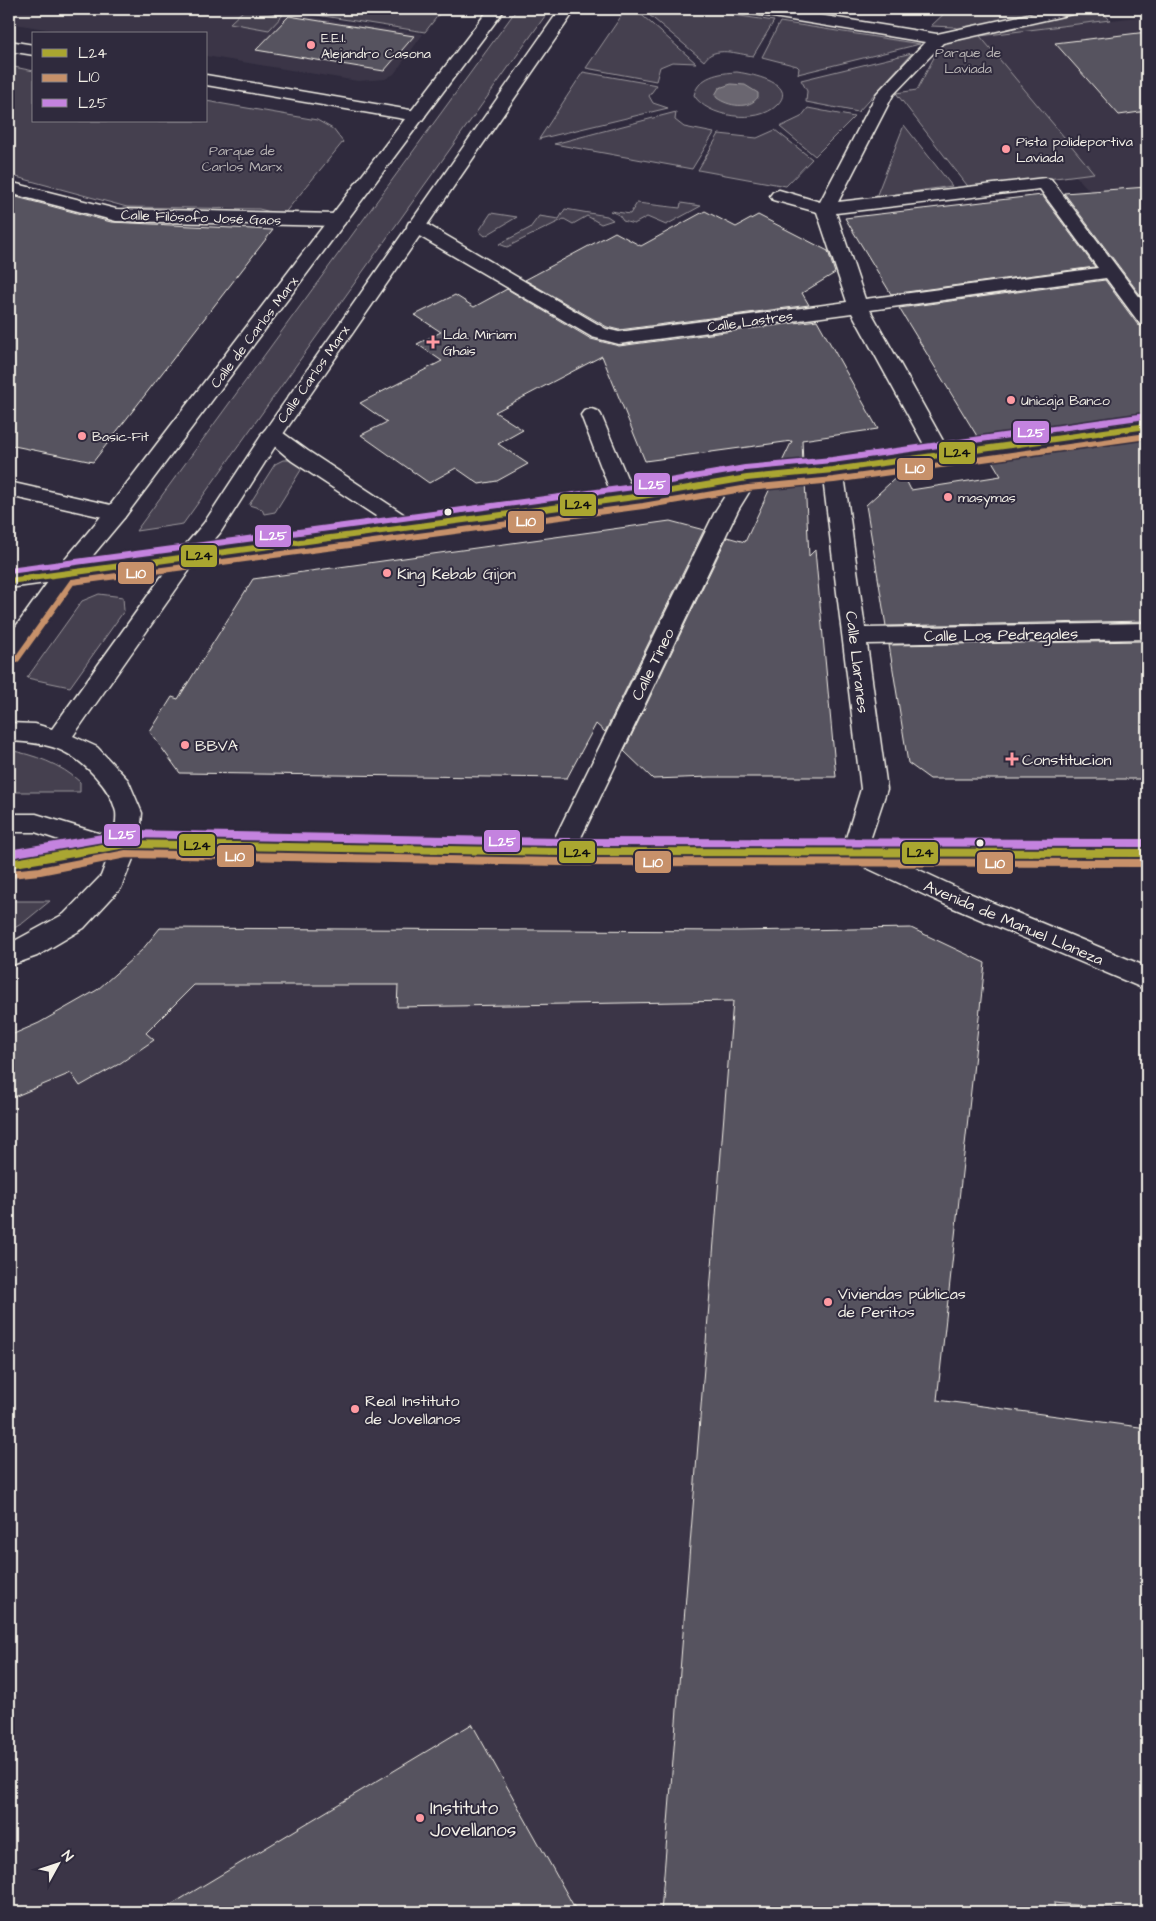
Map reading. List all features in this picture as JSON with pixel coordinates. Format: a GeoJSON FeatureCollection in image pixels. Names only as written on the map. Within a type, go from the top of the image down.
{"type":"FeatureCollection","features":[{"type":"Feature","properties":{"kind":"street","name":"Calle de Carlos Marx"},"geometry":{"type":"LineString","coordinates":[[9,653],[66,573],[116,513],[497,9]]}},
{"type":"Feature","properties":{"kind":"street","name":"Calle Carlos Marx"},"geometry":{"type":"LineString","coordinates":[[58,739],[188,556],[212,528],[272,434],[568,9]]}},
{"type":"Feature","properties":{"kind":"street"},"geometry":{"type":"LineString","coordinates":[[754,9],[937,39],[1072,9]]}},
{"type":"Feature","properties":{"kind":"street"},"geometry":{"type":"LineString","coordinates":[[937,39],[886,93],[826,209],[858,306],[940,454]]}},
{"type":"Feature","properties":{"kind":"street"},"geometry":{"type":"LineString","coordinates":[[9,46],[32,50]]}},
{"type":"Feature","properties":{"kind":"street"},"geometry":{"type":"LineString","coordinates":[[208,80],[416,116]]}},
{"type":"Feature","properties":{"kind":"street"},"geometry":{"type":"LineString","coordinates":[[779,196],[826,209],[1045,183],[1147,320]]}},
{"type":"Feature","properties":{"kind":"street","name":"Calle Filósofo José Gaos"},"geometry":{"type":"LineString","coordinates":[[9,187],[116,215],[132,217],[338,220]]}},
{"type":"Feature","properties":{"kind":"street","name":"Calle Lastres"},"geometry":{"type":"LineString","coordinates":[[416,226],[599,333],[619,338],[1111,272]]}},
{"type":"Feature","properties":{"kind":"street"},"geometry":{"type":"LineString","coordinates":[[591,415],[624,498]]}},
{"type":"Feature","properties":{"kind":"street"},"geometry":{"type":"LineString","coordinates":[[9,581],[624,498],[747,478],[833,470],[1147,426]]}},
{"type":"Feature","properties":{"kind":"street"},"geometry":{"type":"LineString","coordinates":[[272,434],[300,456],[406,526]]}},
{"type":"Feature","properties":{"kind":"street","name":"Calle Llaranes"},"geometry":{"type":"LineString","coordinates":[[833,470],[874,789],[855,851]]}},
{"type":"Feature","properties":{"kind":"street","name":"Calle Tineo"},"geometry":{"type":"LineString","coordinates":[[561,852],[727,510],[747,478]]}},
{"type":"Feature","properties":{"kind":"street"},"geometry":{"type":"LineString","coordinates":[[9,490],[116,513]]}},
{"type":"Feature","properties":{"kind":"street","name":"Calle Los Pedregales"},"geometry":{"type":"LineString","coordinates":[[855,636],[1147,631]]}},
{"type":"Feature","properties":{"kind":"street"},"geometry":{"type":"LineString","coordinates":[[9,732],[35,734],[58,739],[88,753],[119,786],[129,813],[116,845],[112,881],[74,921],[27,949],[9,955]]}},
{"type":"Feature","properties":{"kind":"street"},"geometry":{"type":"LineString","coordinates":[[9,824],[36,823],[116,845]]}},
{"type":"Feature","properties":{"kind":"street"},"geometry":{"type":"LineString","coordinates":[[9,864],[29,864],[116,845],[561,852],[855,851],[1147,853]]}},
{"type":"Feature","properties":{"kind":"street","name":"Avenida de Manuel Llaneza"},"geometry":{"type":"LineString","coordinates":[[855,851],[953,897],[1144,973]]}},
{"type":"Feature","properties":{"kind":"shaded area","name":"E.E.I. Alejandro Casona"},"geometry":{"type":"Polygon","coordinates":[[[9,9],[259,9],[423,34],[394,74],[385,79],[358,81],[208,56],[208,32],[64,32],[9,23],[9,9]]]}},
{"type":"Feature","properties":{"kind":"shaded area"},"geometry":{"type":"Polygon","coordinates":[[[1147,16],[1147,259],[1105,243],[1089,190],[1076,176],[970,189],[896,93],[1014,78],[979,35],[1147,16]]]}},
{"type":"Feature","properties":{"kind":"shaded area"},"geometry":{"type":"Polygon","coordinates":[[[731,84],[745,85],[758,93],[758,97],[749,104],[744,105],[732,105],[717,98],[715,95],[719,88],[731,84]]]}},
{"type":"Feature","properties":{"kind":"shaded area","name":"Real Instituto de Jovellanos"},"geometry":{"type":"Polygon","coordinates":[[[160,928],[738,931],[734,1008],[661,1912],[9,1912],[9,1036],[39,1023],[97,990],[142,950],[160,928]]]}},
{"type":"Feature","properties":{"kind":"green space"},"geometry":{"type":"Polygon","coordinates":[[[245,9],[283,15],[269,30],[230,23],[245,9]]]}},
{"type":"Feature","properties":{"kind":"green space"},"geometry":{"type":"Polygon","coordinates":[[[279,9],[443,9],[425,32],[279,9]]]}},
{"type":"Feature","properties":{"kind":"green space"},"geometry":{"type":"Polygon","coordinates":[[[517,9],[550,9],[183,524],[136,531],[517,9]]]}},
{"type":"Feature","properties":{"kind":"green space"},"geometry":{"type":"Polygon","coordinates":[[[626,9],[635,9],[696,63],[672,62],[660,67],[656,81],[586,68],[626,9]]]}},
{"type":"Feature","properties":{"kind":"green space"},"geometry":{"type":"Polygon","coordinates":[[[642,9],[693,9],[774,21],[753,56],[734,52],[720,52],[708,56],[704,61],[642,9]]]}},
{"type":"Feature","properties":{"kind":"green space","name":"Pista polideportiva Laviada"},"geometry":{"type":"Polygon","coordinates":[[[949,9],[1100,9],[1110,20],[980,36],[1094,173],[970,189],[896,93],[917,90],[943,40],[978,35],[953,27],[931,26],[949,9]]]}},
{"type":"Feature","properties":{"kind":"green space"},"geometry":{"type":"Polygon","coordinates":[[[780,22],[920,44],[798,74],[799,68],[797,66],[762,57],[780,22]]]}},
{"type":"Feature","properties":{"kind":"green space"},"geometry":{"type":"Polygon","coordinates":[[[912,53],[858,112],[806,102],[807,91],[801,80],[912,53]]]}},
{"type":"Feature","properties":{"kind":"green space","name":"Parque de Carlos Marx"},"geometry":{"type":"Polygon","coordinates":[[[9,66],[32,71],[32,122],[208,122],[208,101],[317,120],[333,129],[343,142],[283,215],[259,209],[127,207],[9,175],[9,66]]]}},
{"type":"Feature","properties":{"kind":"green space"},"geometry":{"type":"Polygon","coordinates":[[[583,72],[657,85],[649,96],[653,103],[668,108],[539,139],[583,72]]]}},
{"type":"Feature","properties":{"kind":"green space"},"geometry":{"type":"Polygon","coordinates":[[[737,72],[752,75],[777,85],[782,91],[782,97],[777,105],[758,115],[733,116],[709,109],[700,103],[694,95],[700,84],[705,80],[723,73],[737,72]]]}},
{"type":"Feature","properties":{"kind":"green space"},"geometry":{"type":"Polygon","coordinates":[[[808,108],[854,117],[815,156],[780,127],[801,117],[808,108]]]}},
{"type":"Feature","properties":{"kind":"green space"},"geometry":{"type":"Polygon","coordinates":[[[676,112],[675,120],[684,127],[714,133],[692,169],[554,144],[676,112]]]}},
{"type":"Feature","properties":{"kind":"green space"},"geometry":{"type":"Polygon","coordinates":[[[904,125],[952,186],[876,197],[904,125]]]}},
{"type":"Feature","properties":{"kind":"green space"},"geometry":{"type":"Polygon","coordinates":[[[775,130],[812,159],[786,186],[698,170],[719,134],[757,138],[775,130]]]}},
{"type":"Feature","properties":{"kind":"green space"},"geometry":{"type":"Polygon","coordinates":[[[637,203],[680,208],[681,203],[701,206],[666,225],[647,217],[634,224],[623,221],[619,215],[610,211],[630,214],[637,203]]]}},
{"type":"Feature","properties":{"kind":"green space"},"geometry":{"type":"Polygon","coordinates":[[[565,209],[607,216],[613,220],[601,224],[587,216],[573,224],[564,219],[507,247],[499,244],[530,228],[539,216],[559,219],[565,209]]]}},
{"type":"Feature","properties":{"kind":"green space"},"geometry":{"type":"Polygon","coordinates":[[[491,213],[517,217],[485,236],[479,231],[491,213]]]}},
{"type":"Feature","properties":{"kind":"green space"},"geometry":{"type":"Polygon","coordinates":[[[283,460],[291,460],[300,466],[301,470],[275,512],[264,514],[262,509],[249,505],[275,464],[283,460]]]}},
{"type":"Feature","properties":{"kind":"green space"},"geometry":{"type":"Polygon","coordinates":[[[99,594],[123,597],[124,611],[70,687],[27,678],[82,601],[99,594]]]}},
{"type":"Feature","properties":{"kind":"green space"},"geometry":{"type":"Polygon","coordinates":[[[9,750],[56,765],[80,782],[80,792],[9,792],[9,750]]]}},
{"type":"Feature","properties":{"kind":"green space"},"geometry":{"type":"Polygon","coordinates":[[[9,901],[50,901],[23,923],[9,931],[9,901]]]}},
{"type":"Feature","properties":{"kind":"building"},"geometry":{"type":"Polygon","coordinates":[[[289,16],[414,36],[384,71],[256,50],[289,16]]]}},
{"type":"Feature","properties":{"kind":"building"},"geometry":{"type":"Polygon","coordinates":[[[1147,32],[1147,111],[1119,115],[1055,43],[1147,32]]]}},
{"type":"Feature","properties":{"kind":"building"},"geometry":{"type":"Polygon","coordinates":[[[1147,187],[1147,304],[1064,193],[1147,187]]]}},
{"type":"Feature","properties":{"kind":"building"},"geometry":{"type":"Polygon","coordinates":[[[9,195],[111,222],[273,230],[93,462],[9,445],[9,195]]]}},
{"type":"Feature","properties":{"kind":"building"},"geometry":{"type":"Polygon","coordinates":[[[1042,195],[1095,267],[891,294],[845,218],[1042,195]]]}},
{"type":"Feature","properties":{"kind":"building"},"geometry":{"type":"Polygon","coordinates":[[[705,211],[736,227],[758,215],[828,251],[835,273],[802,293],[809,305],[619,330],[607,327],[525,280],[615,232],[641,246],[705,211]]]}},
{"type":"Feature","properties":{"kind":"building"},"geometry":{"type":"Polygon","coordinates":[[[1105,280],[1138,325],[1147,328],[1147,418],[980,441],[899,308],[1105,280]]]}},
{"type":"Feature","properties":{"kind":"building"},"geometry":{"type":"Polygon","coordinates":[[[507,289],[591,339],[619,346],[817,320],[878,429],[802,440],[803,464],[780,466],[792,441],[645,461],[602,356],[495,412],[523,430],[498,444],[528,464],[497,481],[479,484],[456,468],[429,483],[361,435],[387,422],[360,403],[442,361],[417,344],[441,332],[415,315],[455,295],[474,307],[507,289]]]}},
{"type":"Feature","properties":{"kind":"building"},"geometry":{"type":"Polygon","coordinates":[[[1147,434],[1147,621],[886,626],[866,505],[902,472],[911,490],[1001,476],[989,456],[1147,434]]]}},
{"type":"Feature","properties":{"kind":"building"},"geometry":{"type":"Polygon","coordinates":[[[805,481],[809,556],[815,550],[836,777],[653,779],[624,751],[727,537],[745,542],[772,484],[805,481]]]}},
{"type":"Feature","properties":{"kind":"building"},"geometry":{"type":"Polygon","coordinates":[[[670,521],[704,530],[605,732],[596,724],[567,778],[180,773],[150,732],[172,697],[178,699],[253,579],[670,521]]]}},
{"type":"Feature","properties":{"kind":"building"},"geometry":{"type":"Polygon","coordinates":[[[1147,641],[1147,779],[930,779],[908,763],[889,645],[1147,641]]]}},
{"type":"Feature","properties":{"kind":"building","name":"Viviendas públicas de Peritos"},"geometry":{"type":"Polygon","coordinates":[[[160,928],[738,931],[911,928],[985,963],[937,1400],[1147,1428],[1147,1912],[1054,1903],[1055,1912],[661,1912],[733,1001],[397,1007],[398,985],[194,985],[146,1033],[154,1040],[119,1064],[80,1086],[71,1073],[9,1099],[9,1036],[39,1023],[97,990],[142,950],[160,928]]]}},
{"type":"Feature","properties":{"kind":"building","name":"Instituto Jovellanos"},"geometry":{"type":"Polygon","coordinates":[[[472,1724],[577,1912],[159,1912],[472,1724]]]}},
{"type":"Feature","properties":{"kind":"transit line","name":"L25"},"geometry":{"type":"LineString","coordinates":[[9,571],[641,486],[745,468],[832,460],[1146,416]]}},
{"type":"Feature","properties":{"kind":"transit line","name":"L24"},"geometry":{"type":"LineString","coordinates":[[9,581],[642,496],[747,478],[833,470],[1147,426]]}},
{"type":"Feature","properties":{"kind":"transit line","name":"L10"},"geometry":{"type":"LineString","coordinates":[[17,659],[72,582],[643,506],[748,488],[834,480],[1147,436]]}},
{"type":"Feature","properties":{"kind":"transit line","name":"L25"},"geometry":{"type":"LineString","coordinates":[[9,854],[126,834],[561,842],[1147,843]]}},
{"type":"Feature","properties":{"kind":"transit line","name":"L24"},"geometry":{"type":"LineString","coordinates":[[9,864],[126,844],[561,852],[1147,853]]}},
{"type":"Feature","properties":{"kind":"transit line","name":"L10"},"geometry":{"type":"LineString","coordinates":[[10,874],[40,871],[126,854],[561,862],[1147,863]]}},
{"type":"Feature","properties":{"kind":"place","name":"E.E.I. Alejandro Casona"},"geometry":{"type":"Point","coordinates":[311,45]}},
{"type":"Feature","properties":{"kind":"place","name":"Pista polideportiva Laviada"},"geometry":{"type":"Point","coordinates":[1006,149]}},
{"type":"Feature","properties":{"kind":"place","name":"Lda. Miriam Ghais"},"geometry":{"type":"Point","coordinates":[433,342]}},
{"type":"Feature","properties":{"kind":"place","name":"Unicaja Banco"},"geometry":{"type":"Point","coordinates":[1011,400]}},
{"type":"Feature","properties":{"kind":"place","name":"Basic-Fit"},"geometry":{"type":"Point","coordinates":[82,436]}},
{"type":"Feature","properties":{"kind":"place","name":"masymas"},"geometry":{"type":"Point","coordinates":[948,497]}},
{"type":"Feature","properties":{"kind":"place","name":"King Kebab Gijon"},"geometry":{"type":"Point","coordinates":[387,573]}},
{"type":"Feature","properties":{"kind":"place","name":"BBVA"},"geometry":{"type":"Point","coordinates":[185,745]}},
{"type":"Feature","properties":{"kind":"place","name":"Constitucion"},"geometry":{"type":"Point","coordinates":[1012,759]}},
{"type":"Feature","properties":{"kind":"place","name":"Viviendas públicas de Peritos"},"geometry":{"type":"Point","coordinates":[828,1302]}},
{"type":"Feature","properties":{"kind":"place","name":"Real Instituto de Jovellanos"},"geometry":{"type":"Point","coordinates":[355,1409]}},
{"type":"Feature","properties":{"kind":"place","name":"Instituto Jovellanos"},"geometry":{"type":"Point","coordinates":[420,1818]}},
{"type":"Feature","properties":{"kind":"park label","name":"Parque de Laviada"},"geometry":{"type":"Point","coordinates":[968,60]}}]}
